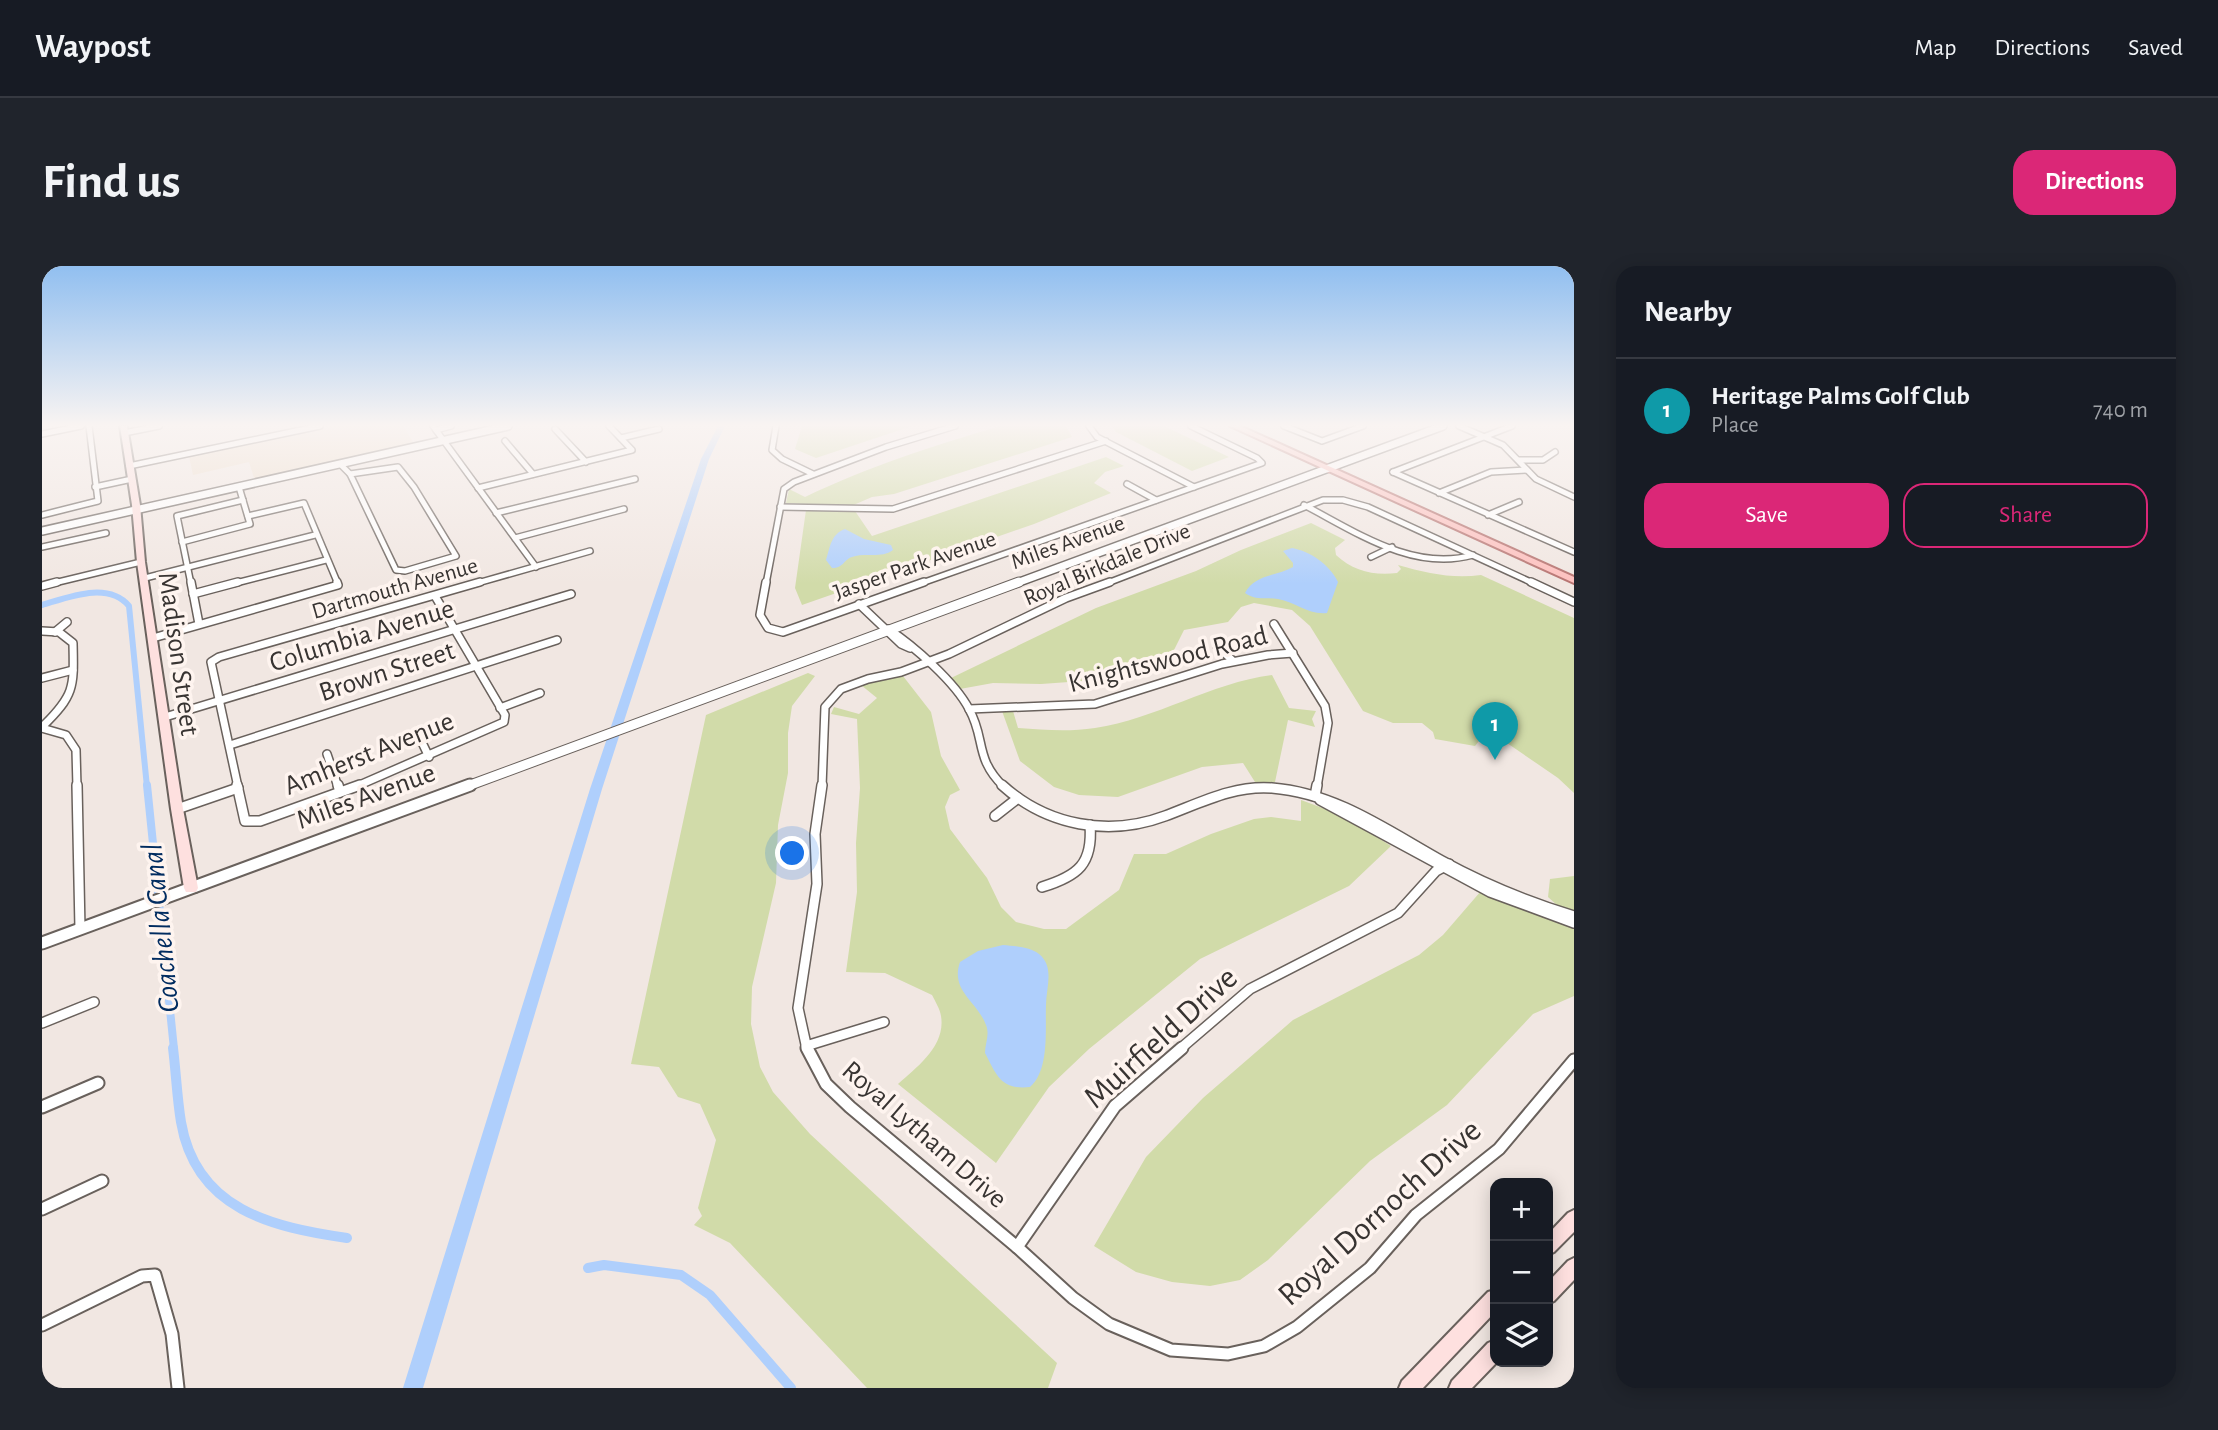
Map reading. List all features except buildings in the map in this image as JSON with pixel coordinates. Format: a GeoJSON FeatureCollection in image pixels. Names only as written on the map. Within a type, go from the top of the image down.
{"type":"FeatureCollection","features":[{"type":"Feature","properties":{"kind":"main road"},"geometry":{"type":"LineString","coordinates":[[1353,478],[1574,577]]}},
{"type":"Feature","properties":{"kind":"main road"},"geometry":{"type":"LineString","coordinates":[[1353,478],[1574,577]]}},
{"type":"Feature","properties":{"kind":"main road","name":"Madison Street"},"geometry":{"type":"LineString","coordinates":[[132,479],[141,562],[191,888]]}},
{"type":"Feature","properties":{"kind":"main road"},"geometry":{"type":"LineString","coordinates":[[1553,1241],[1574,1219]]}},
{"type":"Feature","properties":{"kind":"main road"},"geometry":{"type":"LineString","coordinates":[[1553,1290],[1574,1267]]}},
{"type":"Feature","properties":{"kind":"main road"},"geometry":{"type":"LineString","coordinates":[[1409,1388],[1490,1304]]}},
{"type":"Feature","properties":{"kind":"main road"},"geometry":{"type":"LineString","coordinates":[[1459,1388],[1490,1355]]}},
{"type":"Feature","properties":{"kind":"street"},"geometry":{"type":"LineString","coordinates":[[42,515],[98,501],[94,478]]}},
{"type":"Feature","properties":{"kind":"street"},"geometry":{"type":"LineString","coordinates":[[42,531],[277,478]]}},
{"type":"Feature","properties":{"kind":"street"},"geometry":{"type":"LineString","coordinates":[[352,478],[395,569],[401,572],[456,556],[406,478]]}},
{"type":"Feature","properties":{"kind":"street"},"geometry":{"type":"LineString","coordinates":[[471,478],[536,567]]}},
{"type":"Feature","properties":{"kind":"street"},"geometry":{"type":"LineString","coordinates":[[478,488],[516,478]]}},
{"type":"Feature","properties":{"kind":"street"},"geometry":{"type":"LineString","coordinates":[[803,478],[785,489],[780,508],[893,509],[987,478]]}},
{"type":"Feature","properties":{"kind":"street"},"geometry":{"type":"LineString","coordinates":[[1177,478],[1194,487]]}},
{"type":"Feature","properties":{"kind":"street","name":"Jasper Park Avenue"},"geometry":{"type":"LineString","coordinates":[[780,508],[761,608],[763,619],[774,632],[783,632],[1218,478]]}},
{"type":"Feature","properties":{"kind":"street","name":"Miles Avenue"},"geometry":{"type":"LineString","coordinates":[[42,943],[1297,478]]}},
{"type":"Feature","properties":{"kind":"street"},"geometry":{"type":"LineString","coordinates":[[1407,478],[1574,552]]}},
{"type":"Feature","properties":{"kind":"street"},"geometry":{"type":"LineString","coordinates":[[1439,493],[1474,478]]}},
{"type":"Feature","properties":{"kind":"street"},"geometry":{"type":"LineString","coordinates":[[1537,478],[1545,485],[1574,497]]}},
{"type":"Feature","properties":{"kind":"street"},"geometry":{"type":"LineString","coordinates":[[95,487],[132,479]]}},
{"type":"Feature","properties":{"kind":"street"},"geometry":{"type":"LineString","coordinates":[[496,513],[635,479]]}},
{"type":"Feature","properties":{"kind":"street"},"geometry":{"type":"LineString","coordinates":[[1128,484],[1156,500]]}},
{"type":"Feature","properties":{"kind":"street"},"geometry":{"type":"LineString","coordinates":[[182,542],[247,527],[251,523],[239,487]]}},
{"type":"Feature","properties":{"kind":"street"},"geometry":{"type":"LineString","coordinates":[[1567,495],[1574,491]]}},
{"type":"Feature","properties":{"kind":"street","name":"Royal Birkdale Drive"},"geometry":{"type":"LineString","coordinates":[[926,663],[1066,598],[1161,564],[1206,543],[1304,505],[1335,499],[1360,504],[1574,602]]}},
{"type":"Feature","properties":{"kind":"street"},"geometry":{"type":"LineString","coordinates":[[200,624],[177,516],[243,500]]}},
{"type":"Feature","properties":{"kind":"street"},"geometry":{"type":"LineString","coordinates":[[153,638],[337,587],[338,583],[315,535],[306,505],[300,502],[248,516]]}},
{"type":"Feature","properties":{"kind":"street"},"geometry":{"type":"LineString","coordinates":[[1488,515],[1519,502]]}},
{"type":"Feature","properties":{"kind":"street"},"geometry":{"type":"LineString","coordinates":[[1304,505],[1392,547],[1432,561],[1458,561],[1473,555]]}},
{"type":"Feature","properties":{"kind":"street"},"geometry":{"type":"LineString","coordinates":[[515,538],[624,509]]}},
{"type":"Feature","properties":{"kind":"street"},"geometry":{"type":"LineString","coordinates":[[42,548],[106,533]]}},
{"type":"Feature","properties":{"kind":"street"},"geometry":{"type":"LineString","coordinates":[[145,578],[315,535]]}},
{"type":"Feature","properties":{"kind":"street"},"geometry":{"type":"LineString","coordinates":[[1371,557],[1392,547]]}},
{"type":"Feature","properties":{"kind":"street","name":"Dartmouth Avenue"},"geometry":{"type":"LineString","coordinates":[[220,701],[211,662],[590,551]]}},
{"type":"Feature","properties":{"kind":"street"},"geometry":{"type":"LineString","coordinates":[[193,594],[326,560]]}},
{"type":"Feature","properties":{"kind":"street"},"geometry":{"type":"LineString","coordinates":[[42,586],[141,562]]}},
{"type":"Feature","properties":{"kind":"street"},"geometry":{"type":"LineString","coordinates":[[93,563],[95,573]]}},
{"type":"Feature","properties":{"kind":"street","name":"Columbia Avenue"},"geometry":{"type":"LineString","coordinates":[[164,718],[571,594]]}},
{"type":"Feature","properties":{"kind":"street"},"geometry":{"type":"LineString","coordinates":[[435,596],[500,708],[540,693]]}},
{"type":"Feature","properties":{"kind":"street"},"geometry":{"type":"LineString","coordinates":[[859,604],[941,675],[969,709],[982,760],[994,776],[1018,798],[1048,815],[1090,825],[1126,827],[1149,822],[1219,795],[1246,788],[1283,789],[1315,796],[1515,903],[1574,923]]}},
{"type":"Feature","properties":{"kind":"street"},"geometry":{"type":"LineString","coordinates":[[55,632],[67,622]]}},
{"type":"Feature","properties":{"kind":"street"},"geometry":{"type":"LineString","coordinates":[[1274,624],[1322,699],[1328,723],[1315,796]]}},
{"type":"Feature","properties":{"kind":"street"},"geometry":{"type":"LineString","coordinates":[[42,631],[68,637],[73,643],[71,697],[42,728],[66,735],[76,750],[80,929]]}},
{"type":"Feature","properties":{"kind":"street","name":"Brown Street"},"geometry":{"type":"LineString","coordinates":[[230,745],[557,640]]}},
{"type":"Feature","properties":{"kind":"street"},"geometry":{"type":"LineString","coordinates":[[1217,646],[1232,660]]}},
{"type":"Feature","properties":{"kind":"street","name":"Knightswood Road"},"geometry":{"type":"LineString","coordinates":[[969,709],[1077,707],[1112,700],[1232,660],[1293,653]]}},
{"type":"Feature","properties":{"kind":"street","name":"Royal Lytham Drive"},"geometry":{"type":"LineString","coordinates":[[926,663],[841,689],[825,707],[822,787],[815,834],[817,884],[798,1008],[806,1046],[826,1084],[1017,1247]]}},
{"type":"Feature","properties":{"kind":"street"},"geometry":{"type":"LineString","coordinates":[[42,678],[73,670]]}},
{"type":"Feature","properties":{"kind":"street"},"geometry":{"type":"LineString","coordinates":[[177,809],[238,788],[220,701]]}},
{"type":"Feature","properties":{"kind":"street","name":"Amherst Avenue"},"geometry":{"type":"LineString","coordinates":[[238,788],[243,818],[248,823],[340,792],[497,727],[504,722],[505,715],[500,708]]}},
{"type":"Feature","properties":{"kind":"street"},"geometry":{"type":"LineString","coordinates":[[418,734],[429,757]]}},
{"type":"Feature","properties":{"kind":"street"},"geometry":{"type":"LineString","coordinates":[[327,754],[340,792]]}},
{"type":"Feature","properties":{"kind":"street"},"geometry":{"type":"LineString","coordinates":[[995,816],[1018,798]]}},
{"type":"Feature","properties":{"kind":"street"},"geometry":{"type":"LineString","coordinates":[[1042,887],[1059,883],[1086,862],[1092,849],[1090,825]]}},
{"type":"Feature","properties":{"kind":"street"},"geometry":{"type":"LineString","coordinates":[[1441,865],[1508,893],[1574,916]]}},
{"type":"Feature","properties":{"kind":"street","name":"Muirfield Drive"},"geometry":{"type":"LineString","coordinates":[[1017,1247],[1115,1106],[1250,989],[1398,912],[1441,865]]}},
{"type":"Feature","properties":{"kind":"street"},"geometry":{"type":"LineString","coordinates":[[42,1023],[94,1002]]}},
{"type":"Feature","properties":{"kind":"street"},"geometry":{"type":"LineString","coordinates":[[806,1046],[884,1022]]}},
{"type":"Feature","properties":{"kind":"street","name":"Royal Dornoch Drive"},"geometry":{"type":"LineString","coordinates":[[1017,1247],[1073,1298],[1110,1324],[1171,1350],[1228,1354],[1264,1346],[1297,1326],[1370,1268],[1416,1215],[1499,1149],[1574,1060]]}},
{"type":"Feature","properties":{"kind":"street"},"geometry":{"type":"LineString","coordinates":[[42,1107],[98,1083]]}},
{"type":"Feature","properties":{"kind":"street"},"geometry":{"type":"LineString","coordinates":[[42,1209],[102,1181]]}},
{"type":"Feature","properties":{"kind":"street"},"geometry":{"type":"LineString","coordinates":[[42,1325],[142,1276],[155,1275],[172,1334],[178,1388]]}},
{"type":"Feature","properties":{"kind":"green space"},"geometry":{"type":"Polygon","coordinates":[[[848,478],[943,478],[894,494],[872,497],[849,507],[786,503],[789,489],[805,497],[848,478]]]}},
{"type":"Feature","properties":{"kind":"green space"},"geometry":{"type":"Polygon","coordinates":[[[1043,478],[1099,478],[1094,483],[1111,493],[1034,524],[802,605],[795,588],[806,510],[855,511],[872,536],[1043,478]]]}},
{"type":"Feature","properties":{"kind":"green space"},"geometry":{"type":"Polygon","coordinates":[[[1311,523],[1345,540],[1335,548],[1336,555],[1357,569],[1388,574],[1397,573],[1401,569],[1398,565],[1439,575],[1481,575],[1574,618],[1574,793],[1558,778],[1507,743],[1479,741],[1475,746],[1435,739],[1433,732],[1422,723],[1393,723],[1363,711],[1310,626],[1292,610],[1254,603],[1241,607],[1228,622],[1184,630],[1174,650],[1083,681],[993,683],[960,689],[951,678],[1096,608],[1196,571],[1311,523]]]}},
{"type":"Feature","properties":{"kind":"green space"},"geometry":{"type":"Polygon","coordinates":[[[808,673],[815,676],[792,706],[788,733],[788,773],[778,825],[776,883],[752,987],[751,1024],[760,1067],[773,1092],[810,1134],[1057,1363],[1048,1388],[867,1388],[730,1243],[694,1225],[702,1216],[698,1208],[716,1140],[700,1104],[678,1097],[659,1067],[631,1064],[706,715],[808,673]]]}},
{"type":"Feature","properties":{"kind":"green space"},"geometry":{"type":"Polygon","coordinates":[[[1272,675],[1289,708],[1316,711],[1312,719],[1315,727],[1288,720],[1275,782],[1255,782],[1243,763],[1202,767],[1118,797],[1079,795],[1054,787],[1020,761],[1002,711],[1013,711],[1018,728],[1095,728],[1140,717],[1227,685],[1272,675]]]}},
{"type":"Feature","properties":{"kind":"green space"},"geometry":{"type":"Polygon","coordinates":[[[903,676],[931,712],[941,756],[960,790],[950,795],[945,807],[950,829],[987,878],[1001,907],[1016,922],[1044,929],[1066,929],[1119,890],[1134,854],[1166,854],[1254,819],[1271,817],[1301,821],[1301,800],[1344,816],[1391,846],[1349,886],[1200,959],[1089,1049],[1049,1087],[996,1163],[898,1084],[929,1055],[939,1037],[941,1016],[932,995],[885,973],[846,972],[857,892],[856,843],[860,788],[857,719],[831,714],[834,707],[859,714],[877,698],[861,685],[903,676]]]}},
{"type":"Feature","properties":{"kind":"green space"},"geometry":{"type":"Polygon","coordinates":[[[1574,876],[1574,912],[1559,907],[1548,897],[1550,879],[1574,876]]]}},
{"type":"Feature","properties":{"kind":"green space"},"geometry":{"type":"Polygon","coordinates":[[[1481,891],[1574,927],[1574,996],[1533,1014],[1447,1105],[1370,1161],[1268,1260],[1240,1280],[1210,1286],[1172,1282],[1136,1272],[1094,1246],[1146,1157],[1203,1098],[1293,1020],[1419,955],[1443,935],[1481,891]]]}},
{"type":"Feature","properties":{"kind":"water"},"geometry":{"type":"Polygon","coordinates":[[[845,529],[864,539],[891,545],[893,550],[884,554],[852,557],[839,567],[832,568],[826,560],[830,546],[837,534],[845,529]]]}},
{"type":"Feature","properties":{"kind":"water"},"geometry":{"type":"Polygon","coordinates":[[[1292,548],[1319,560],[1338,582],[1327,613],[1314,612],[1274,598],[1257,598],[1245,593],[1254,582],[1293,567],[1293,563],[1283,551],[1292,548]]]}},
{"type":"Feature","properties":{"kind":"water"},"geometry":{"type":"Polygon","coordinates":[[[1003,945],[1022,947],[1035,952],[1047,965],[1044,1060],[1036,1080],[1030,1087],[1006,1084],[997,1075],[985,1053],[986,1025],[959,981],[960,962],[978,951],[1003,945]]]}},
{"type":"Feature","properties":{"kind":"waterway"},"geometry":{"type":"LineString","coordinates":[[413,1388],[596,789],[699,478]]}},
{"type":"Feature","properties":{"kind":"waterway","name":"Coachella Canal"},"geometry":{"type":"LineString","coordinates":[[42,605],[76,595],[99,593],[120,598],[129,606],[147,787]]}},
{"type":"Feature","properties":{"kind":"waterway","name":"Coachella Canal"},"geometry":{"type":"LineString","coordinates":[[147,785],[174,1049]]}},
{"type":"Feature","properties":{"kind":"waterway","name":"Coachella Canal"},"geometry":{"type":"LineString","coordinates":[[173,1048],[181,1122],[189,1152],[203,1176],[220,1194],[265,1220],[347,1238]]}},
{"type":"Feature","properties":{"kind":"waterway","name":"Coachella Canal"},"geometry":{"type":"LineString","coordinates":[[588,1268],[604,1265],[681,1275],[710,1295],[791,1388]]}},
{"type":"Feature","properties":{"kind":"place","name":"Heritage Palms Golf Club"},"geometry":{"type":"Point","coordinates":[1495,760]}}]}
